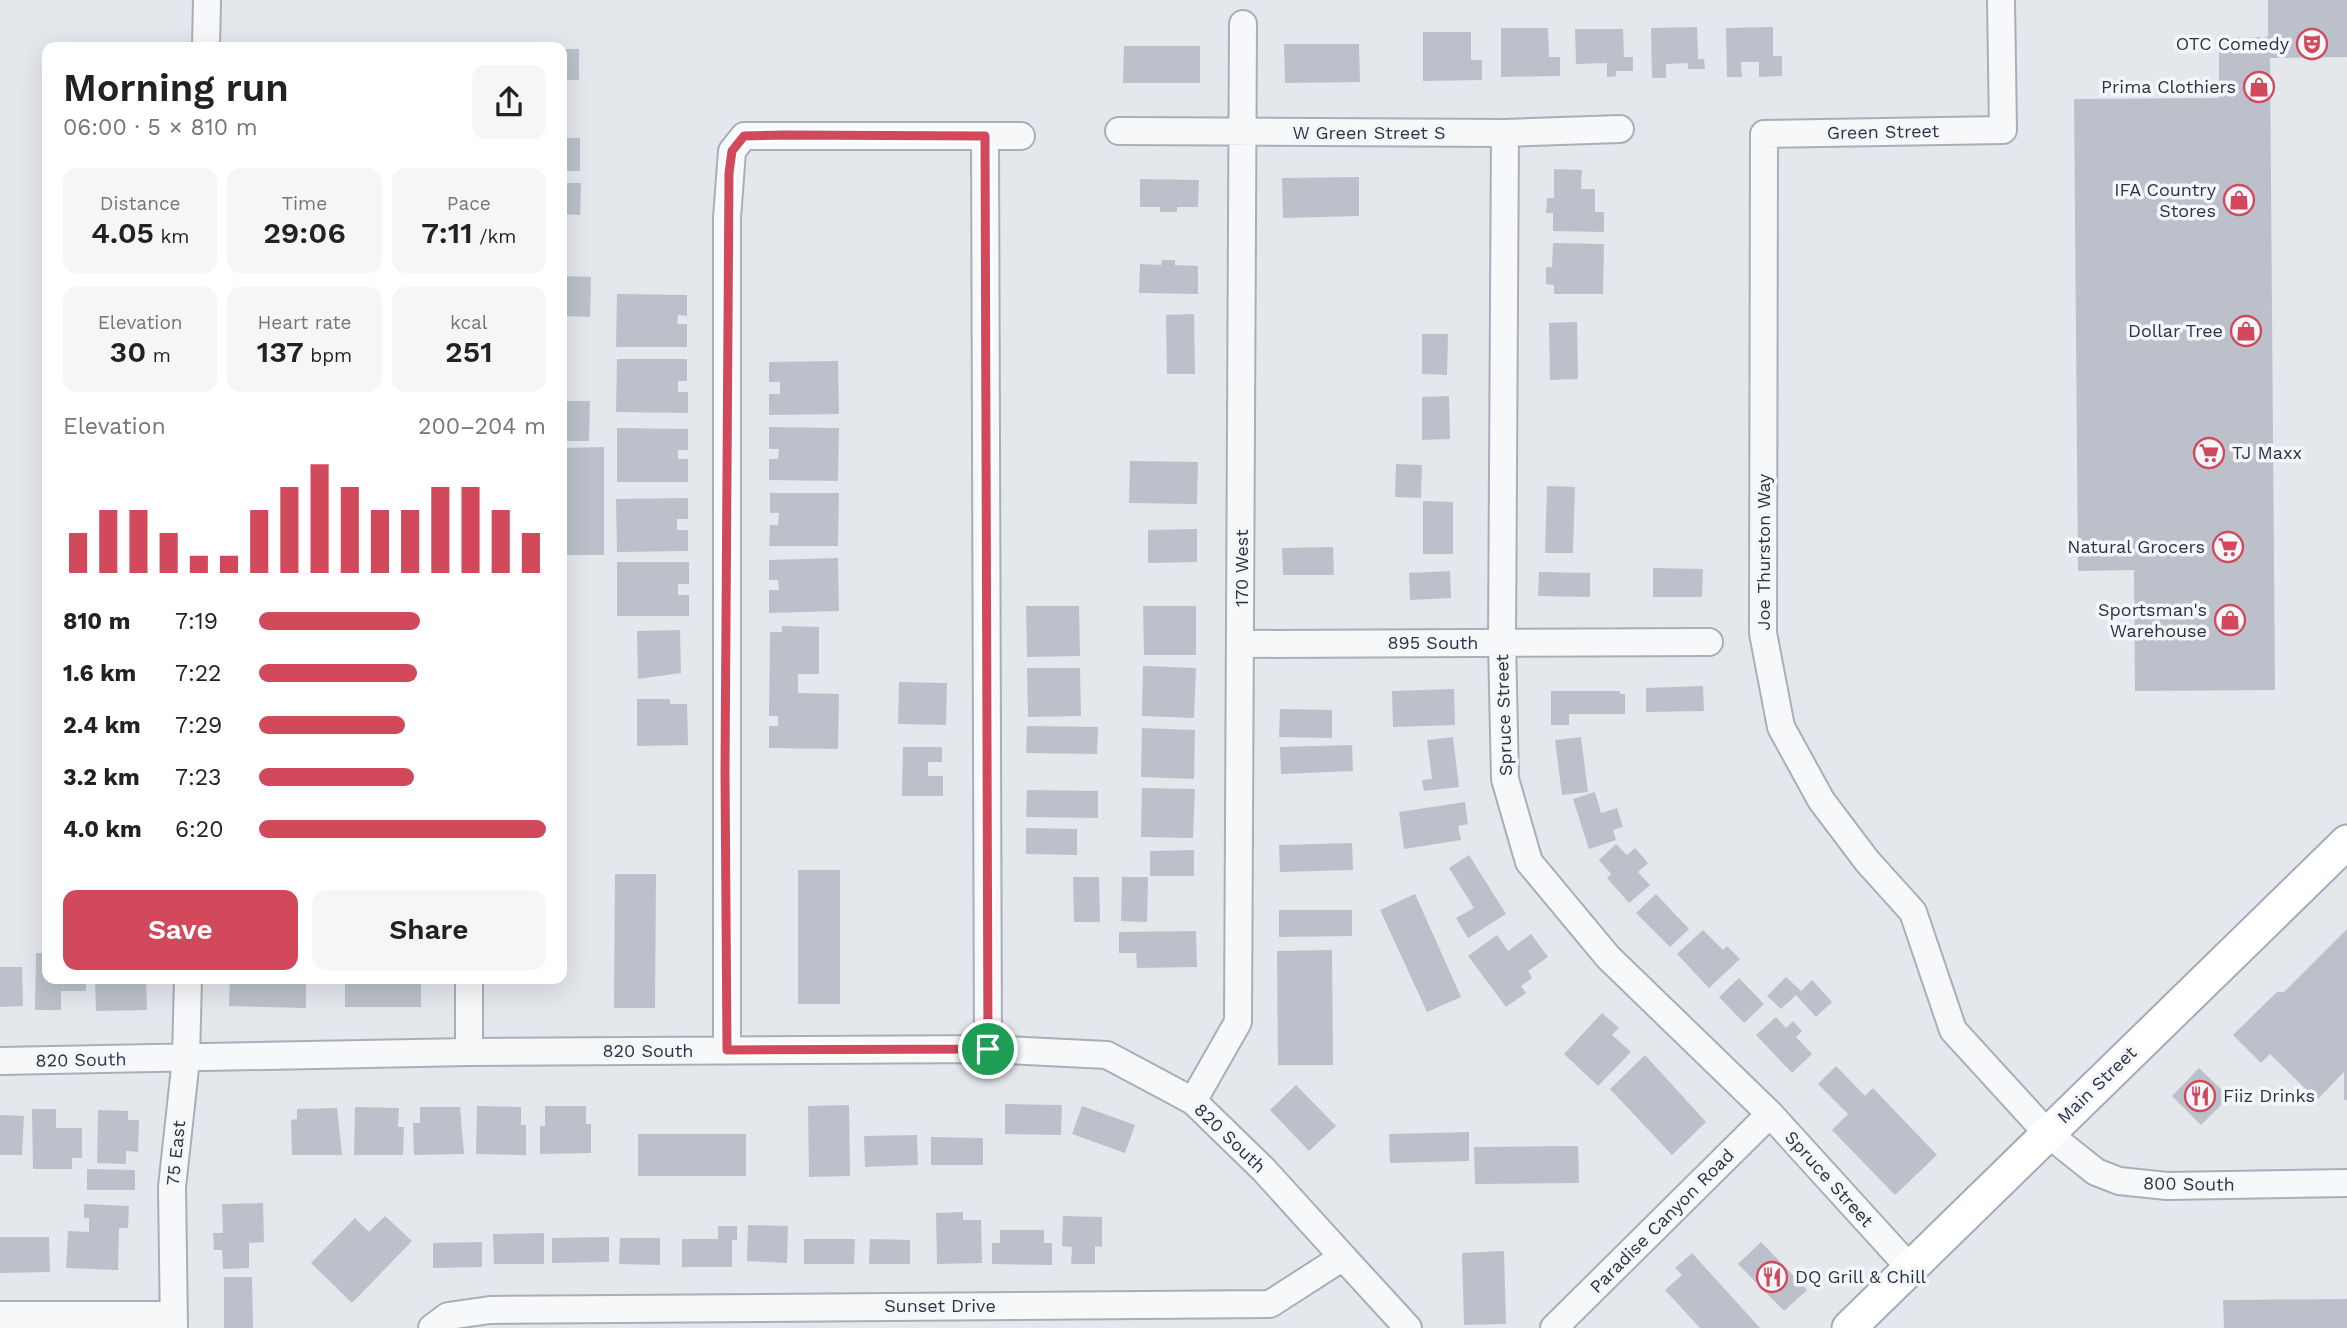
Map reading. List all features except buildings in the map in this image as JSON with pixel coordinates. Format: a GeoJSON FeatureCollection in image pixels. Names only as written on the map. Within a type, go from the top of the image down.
{"type":"FeatureCollection","features":[{"type":"Feature","properties":{"kind":"main road","name":"Main Street"},"geometry":{"type":"LineString","coordinates":[[1849,1328],[2347,842]]}},
{"type":"Feature","properties":{"kind":"street"},"geometry":{"type":"LineString","coordinates":[[206,42],[207,0]]}},
{"type":"Feature","properties":{"kind":"street","name":"Green Street"},"geometry":{"type":"LineString","coordinates":[[1764,134],[2003,130],[2001,0]]}},
{"type":"Feature","properties":{"kind":"street","name":"170 West"},"geometry":{"type":"LineString","coordinates":[[1193,1101],[1238,1022],[1243,24]]}},
{"type":"Feature","properties":{"kind":"street","name":"W Green Street S"},"geometry":{"type":"LineString","coordinates":[[1119,131],[1505,133],[1619,129]]}},
{"type":"Feature","properties":{"kind":"street","name":"Spruce Street"},"geometry":{"type":"LineString","coordinates":[[1505,133],[1502,642],[1505,779],[1529,862],[1608,957],[1770,1114],[1910,1268]]}},
{"type":"Feature","properties":{"kind":"street","name":"Joe Thurston Way"},"geometry":{"type":"LineString","coordinates":[[1764,134],[1763,633],[1781,727],[1821,800],[1867,861],[1913,912],[1953,1030],[2047,1133]]}},
{"type":"Feature","properties":{"kind":"street"},"geometry":{"type":"LineString","coordinates":[[727,1050],[727,246],[732,151],[744,136],[1021,136]]}},
{"type":"Feature","properties":{"kind":"street"},"geometry":{"type":"LineString","coordinates":[[985,136],[984,591],[988,1049]]}},
{"type":"Feature","properties":{"kind":"street","name":"895 South"},"geometry":{"type":"LineString","coordinates":[[1241,644],[1709,642]]}},
{"type":"Feature","properties":{"kind":"street","name":"75 East"},"geometry":{"type":"LineString","coordinates":[[174,1322],[172,1187],[186,1059],[188,984]]}},
{"type":"Feature","properties":{"kind":"street"},"geometry":{"type":"LineString","coordinates":[[469,984],[469,1052]]}},
{"type":"Feature","properties":{"kind":"street","name":"820 South"},"geometry":{"type":"LineString","coordinates":[[0,1061],[727,1050],[988,1049],[1107,1055],[1193,1101],[1264,1170],[1343,1257]]}},
{"type":"Feature","properties":{"kind":"street","name":"Paradise Canyon Road"},"geometry":{"type":"LineString","coordinates":[[1554,1328],[1770,1114]]}},
{"type":"Feature","properties":{"kind":"street","name":"800 South"},"geometry":{"type":"LineString","coordinates":[[2047,1133],[2096,1172],[2119,1181],[2167,1186],[2347,1183]]}},
{"type":"Feature","properties":{"kind":"street"},"geometry":{"type":"LineString","coordinates":[[1343,1257],[1408,1328]]}},
{"type":"Feature","properties":{"kind":"street","name":"Sunset Drive"},"geometry":{"type":"LineString","coordinates":[[432,1328],[448,1316],[490,1310],[1270,1304],[1343,1257]]}},
{"type":"Feature","properties":{"kind":"street"},"geometry":{"type":"LineString","coordinates":[[0,1315],[174,1322]]}},
{"type":"Feature","properties":{"kind":"place","name":"OTC Comedy"},"geometry":{"type":"Point","coordinates":[2312,44]}},
{"type":"Feature","properties":{"kind":"place","name":"Prima Clothiers"},"geometry":{"type":"Point","coordinates":[2259,87]}},
{"type":"Feature","properties":{"kind":"place","name":"IFA Country Stores"},"geometry":{"type":"Point","coordinates":[2239,200]}},
{"type":"Feature","properties":{"kind":"place","name":"Dollar Tree"},"geometry":{"type":"Point","coordinates":[2246,331]}},
{"type":"Feature","properties":{"kind":"place","name":"TJ Maxx"},"geometry":{"type":"Point","coordinates":[2209,453]}},
{"type":"Feature","properties":{"kind":"place","name":"Natural Grocers"},"geometry":{"type":"Point","coordinates":[2228,547]}},
{"type":"Feature","properties":{"kind":"place","name":"Sportsman's Warehouse"},"geometry":{"type":"Point","coordinates":[2230,620]}},
{"type":"Feature","properties":{"kind":"place","name":"Fiiz Drinks"},"geometry":{"type":"Point","coordinates":[2200,1096]}},
{"type":"Feature","properties":{"kind":"place","name":"DQ Grill & Chill"},"geometry":{"type":"Point","coordinates":[1772,1277]}},
{"type":"Feature","properties":{"kind":"route"},"geometry":{"type":"LineString","coordinates":[[744,136],[985,136],[984,591],[988,1049],[727,1050],[727,218],[732,151],[744,136]]}}]}
